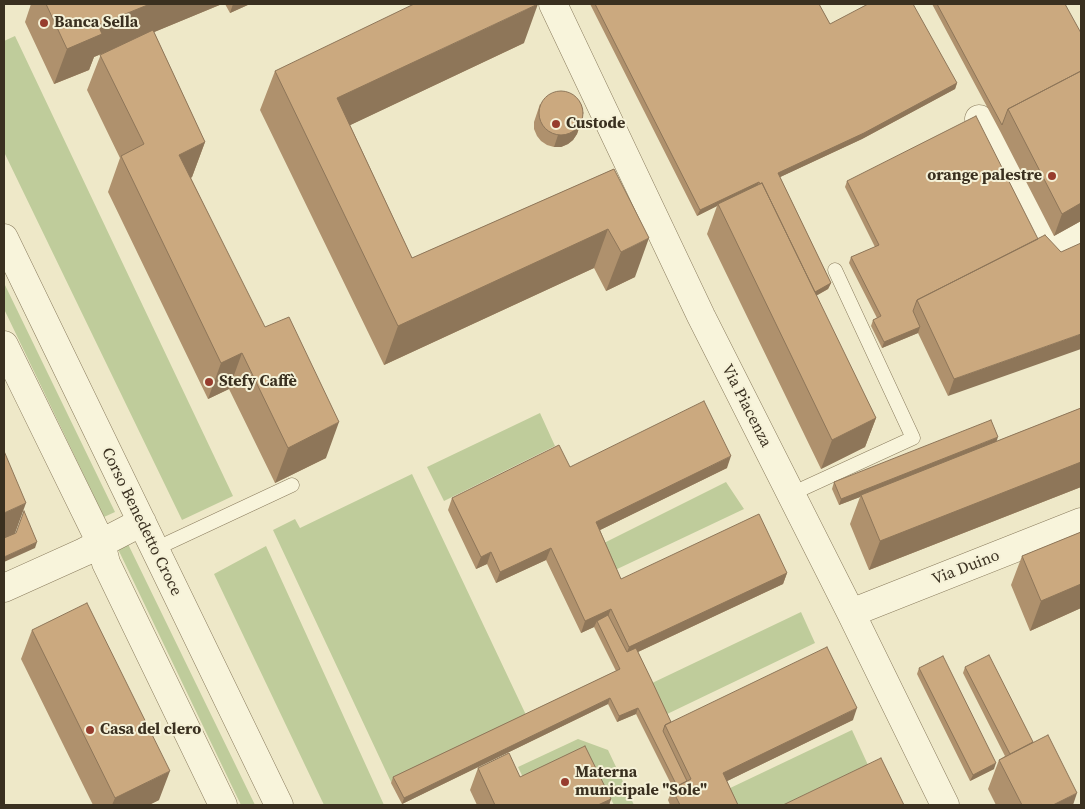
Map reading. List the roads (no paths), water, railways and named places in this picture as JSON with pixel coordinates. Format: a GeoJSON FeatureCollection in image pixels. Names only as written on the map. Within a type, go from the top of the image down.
{"type":"FeatureCollection","features":[{"type":"Feature","properties":{"kind":"street","name":"Via Piacenza"},"geometry":{"type":"LineString","coordinates":[[553,4],[701,316],[851,613],[945,805]]}},
{"type":"Feature","properties":{"kind":"street"},"geometry":{"type":"LineString","coordinates":[[979,119],[1049,249],[1081,231]]}},
{"type":"Feature","properties":{"kind":"street","name":"Corso Benedetto Croce"},"geometry":{"type":"LineString","coordinates":[[4,238],[279,805]]}},
{"type":"Feature","properties":{"kind":"street"},"geometry":{"type":"LineString","coordinates":[[4,345],[100,543],[106,563],[222,805]]}},
{"type":"Feature","properties":{"kind":"street"},"geometry":{"type":"LineString","coordinates":[[4,588],[84,552],[142,522]]}},
{"type":"Feature","properties":{"kind":"street","name":"Via Duino"},"geometry":{"type":"LineString","coordinates":[[851,613],[1081,522]]}},
{"type":"Feature","properties":{"kind":"lane"},"geometry":{"type":"LineString","coordinates":[[791,494],[913,438],[835,270]]}},
{"type":"Feature","properties":{"kind":"lane"},"geometry":{"type":"LineString","coordinates":[[155,549],[292,485]]}},
{"type":"Feature","properties":{"kind":"place","name":"Banca Sella"},"geometry":{"type":"Point","coordinates":[44,23]}},
{"type":"Feature","properties":{"kind":"place","name":"Custode"},"geometry":{"type":"Point","coordinates":[556,124]}},
{"type":"Feature","properties":{"kind":"place","name":"orange palestre"},"geometry":{"type":"Point","coordinates":[1052,176]}},
{"type":"Feature","properties":{"kind":"place","name":"Stefy Caffè"},"geometry":{"type":"Point","coordinates":[209,382]}},
{"type":"Feature","properties":{"kind":"place","name":"Casa del clero"},"geometry":{"type":"Point","coordinates":[90,730]}},
{"type":"Feature","properties":{"kind":"place","name":"Materna municipale \"Sole\""},"geometry":{"type":"Point","coordinates":[565,782]}}]}
